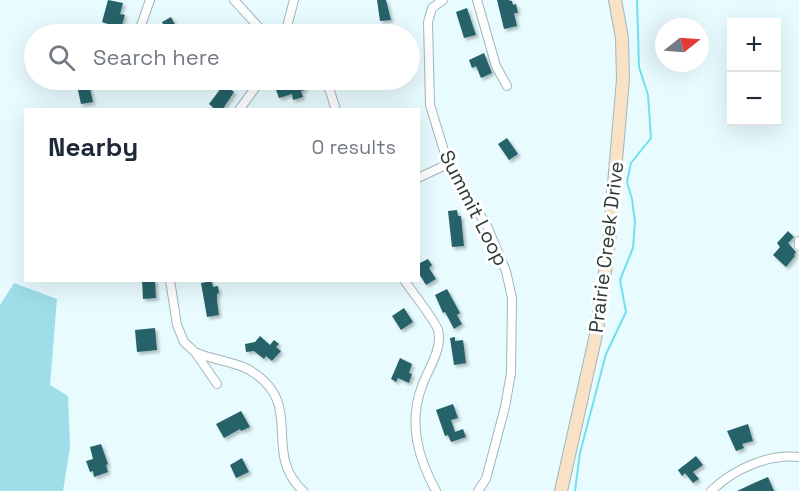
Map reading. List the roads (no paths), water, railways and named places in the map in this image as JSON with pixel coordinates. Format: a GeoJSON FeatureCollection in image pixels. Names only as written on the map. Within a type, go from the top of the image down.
{"type":"FeatureCollection","features":[{"type":"Feature","properties":{"kind":"main road","name":"Prairie Creek Drive"},"geometry":{"type":"LineString","coordinates":[[561,491],[597,330],[609,242],[623,79],[622,38],[615,0]]}},
{"type":"Feature","properties":{"kind":"street"},"geometry":{"type":"LineString","coordinates":[[142,24],[150,0]]}},
{"type":"Feature","properties":{"kind":"street"},"geometry":{"type":"LineString","coordinates":[[234,0],[256,24]]}},
{"type":"Feature","properties":{"kind":"street"},"geometry":{"type":"LineString","coordinates":[[288,24],[294,0]]}},
{"type":"Feature","properties":{"kind":"street","name":"Summit Loop"},"geometry":{"type":"LineString","coordinates":[[443,0],[432,8],[428,22],[430,105],[448,164],[487,226],[506,271],[512,298],[511,373],[505,407],[486,479],[478,491]]}},
{"type":"Feature","properties":{"kind":"street"},"geometry":{"type":"LineString","coordinates":[[477,0],[496,66],[507,86]]}},
{"type":"Feature","properties":{"kind":"street"},"geometry":{"type":"LineString","coordinates":[[240,108],[254,90]]}},
{"type":"Feature","properties":{"kind":"street"},"geometry":{"type":"LineString","coordinates":[[329,90],[335,108]]}},
{"type":"Feature","properties":{"kind":"street"},"geometry":{"type":"LineString","coordinates":[[420,177],[448,164]]}},
{"type":"Feature","properties":{"kind":"street"},"geometry":{"type":"LineString","coordinates":[[799,241],[799,246]]}},
{"type":"Feature","properties":{"kind":"street"},"geometry":{"type":"LineString","coordinates":[[170,282],[177,325],[184,342],[195,352],[217,384]]}},
{"type":"Feature","properties":{"kind":"street"},"geometry":{"type":"LineString","coordinates":[[405,282],[438,329],[438,347],[421,387],[415,412],[416,442],[425,471],[436,491]]}},
{"type":"Feature","properties":{"kind":"street"},"geometry":{"type":"LineString","coordinates":[[195,352],[250,369],[270,386],[281,411],[282,451],[288,471],[303,491]]}},
{"type":"Feature","properties":{"kind":"street"},"geometry":{"type":"LineString","coordinates":[[711,491],[734,472],[766,459],[799,457]]}},
{"type":"Feature","properties":{"kind":"waterway"},"geometry":{"type":"LineString","coordinates":[[575,491],[580,453],[606,354],[626,312],[620,280],[633,248],[635,222],[627,182],[631,163],[651,138],[648,95],[639,67],[637,0]]}}]}
